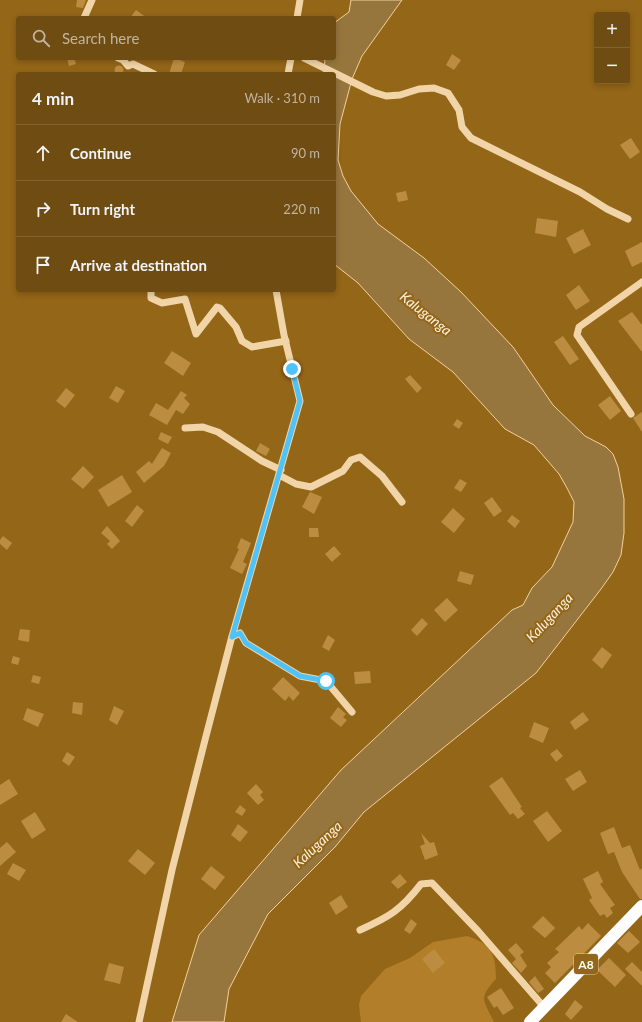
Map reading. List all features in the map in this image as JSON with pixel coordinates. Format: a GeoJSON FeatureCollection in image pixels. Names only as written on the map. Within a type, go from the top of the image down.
{"type":"FeatureCollection","features":[{"type":"Feature","properties":{"kind":"highway","name":"A8"},"geometry":{"type":"LineString","coordinates":[[530,1022],[642,906]]}},
{"type":"Feature","properties":{"kind":"street"},"geometry":{"type":"LineString","coordinates":[[85,16],[92,0]]}},
{"type":"Feature","properties":{"kind":"street"},"geometry":{"type":"LineString","coordinates":[[297,16],[300,0]]}},
{"type":"Feature","properties":{"kind":"street"},"geometry":{"type":"LineString","coordinates":[[123,60],[128,66],[133,64],[150,72]]}},
{"type":"Feature","properties":{"kind":"street"},"geometry":{"type":"LineString","coordinates":[[288,72],[290,60]]}},
{"type":"Feature","properties":{"kind":"street"},"geometry":{"type":"LineString","coordinates":[[308,60],[332,72]]}},
{"type":"Feature","properties":{"kind":"street"},"geometry":{"type":"LineString","coordinates":[[336,74],[373,92],[386,96],[400,96],[419,89],[434,88],[448,93],[459,110],[462,127],[471,138],[580,192],[607,209],[628,219]]}},
{"type":"Feature","properties":{"kind":"street"},"geometry":{"type":"LineString","coordinates":[[631,414],[577,335],[580,327],[642,282]]}},
{"type":"Feature","properties":{"kind":"street"},"geometry":{"type":"LineString","coordinates":[[152,292],[151,298],[162,303],[185,299],[196,334],[217,307],[220,308],[236,327],[242,341],[252,347],[286,341]]}},
{"type":"Feature","properties":{"kind":"street"},"geometry":{"type":"LineString","coordinates":[[139,1022],[172,870],[232,637],[300,401],[276,292]]}},
{"type":"Feature","properties":{"kind":"street"},"geometry":{"type":"LineString","coordinates":[[185,428],[203,427],[218,432],[296,484],[311,487],[343,471],[351,460],[360,457],[382,476],[402,502]]}},
{"type":"Feature","properties":{"kind":"street"},"geometry":{"type":"LineString","coordinates":[[232,637],[240,633],[246,643],[300,676],[326,681],[352,712]]}},
{"type":"Feature","properties":{"kind":"street"},"geometry":{"type":"LineString","coordinates":[[360,930],[388,917],[407,903],[421,884],[432,883],[478,931],[544,1007]]}},
{"type":"Feature","properties":{"kind":"shaded area"},"geometry":{"type":"Polygon","coordinates":[[[467,936],[475,939],[487,947],[495,963],[496,979],[487,991],[484,999],[494,1022],[361,1022],[359,1005],[361,996],[385,969],[410,958],[433,942],[467,936]]]}},
{"type":"Feature","properties":{"kind":"water","name":"Kaluganga"},"geometry":{"type":"Polygon","coordinates":[[[351,0],[402,0],[362,56],[352,79],[340,124],[338,160],[343,176],[351,191],[378,224],[424,258],[461,292],[513,347],[553,405],[585,436],[606,447],[613,454],[618,467],[624,499],[624,533],[621,555],[613,572],[601,589],[536,673],[364,812],[335,847],[268,914],[229,989],[224,1022],[172,1022],[199,935],[341,770],[512,610],[523,605],[532,588],[552,567],[573,522],[574,502],[567,488],[559,474],[534,445],[505,429],[453,372],[409,339],[358,283],[336,266],[336,72],[323,72],[324,60],[336,60],[336,22],[349,12],[351,0]]]}},
{"type":"Feature","properties":{"kind":"building"},"geometry":{"type":"Polygon","coordinates":[[[77,0],[86,0],[83,8],[76,7],[77,0]]]}},
{"type":"Feature","properties":{"kind":"building"},"geometry":{"type":"Polygon","coordinates":[[[136,10],[144,16],[132,16],[136,10]]]}},
{"type":"Feature","properties":{"kind":"building"},"geometry":{"type":"Polygon","coordinates":[[[452,54],[461,60],[454,70],[446,65],[452,54]]]}},
{"type":"Feature","properties":{"kind":"building"},"geometry":{"type":"Polygon","coordinates":[[[68,60],[75,60],[76,64],[69,66],[68,60]]]}},
{"type":"Feature","properties":{"kind":"building"},"geometry":{"type":"Polygon","coordinates":[[[173,60],[185,62],[182,72],[170,72],[173,60]]]}},
{"type":"Feature","properties":{"kind":"building"},"geometry":{"type":"Polygon","coordinates":[[[119,65],[123,68],[123,72],[115,72],[114,70],[119,65]]]}},
{"type":"Feature","properties":{"kind":"building"},"geometry":{"type":"Polygon","coordinates":[[[631,138],[640,152],[630,159],[620,145],[631,138]]]}},
{"type":"Feature","properties":{"kind":"building"},"geometry":{"type":"Polygon","coordinates":[[[406,191],[408,200],[398,202],[396,193],[406,191]]]}},
{"type":"Feature","properties":{"kind":"building"},"geometry":{"type":"Polygon","coordinates":[[[537,218],[558,221],[556,237],[535,233],[537,218]]]}},
{"type":"Feature","properties":{"kind":"building"},"geometry":{"type":"Polygon","coordinates":[[[583,229],[591,245],[574,254],[566,238],[583,229]]]}},
{"type":"Feature","properties":{"kind":"building"},"geometry":{"type":"Polygon","coordinates":[[[642,242],[642,262],[632,267],[625,251],[642,242]]]}},
{"type":"Feature","properties":{"kind":"building"},"geometry":{"type":"Polygon","coordinates":[[[579,285],[590,301],[576,310],[566,295],[579,285]]]}},
{"type":"Feature","properties":{"kind":"building"},"geometry":{"type":"Polygon","coordinates":[[[632,312],[642,325],[642,352],[618,321],[632,312]]]}},
{"type":"Feature","properties":{"kind":"building"},"geometry":{"type":"Polygon","coordinates":[[[563,336],[579,359],[570,365],[554,342],[563,336]]]}},
{"type":"Feature","properties":{"kind":"building"},"geometry":{"type":"Polygon","coordinates":[[[172,351],[191,363],[183,376],[164,363],[172,351]]]}},
{"type":"Feature","properties":{"kind":"building"},"geometry":{"type":"Polygon","coordinates":[[[410,375],[422,388],[417,393],[405,379],[410,375]]]}},
{"type":"Feature","properties":{"kind":"building"},"geometry":{"type":"Polygon","coordinates":[[[116,386],[125,391],[118,403],[109,398],[116,386]]]}},
{"type":"Feature","properties":{"kind":"building"},"geometry":{"type":"Polygon","coordinates":[[[66,388],[75,395],[65,408],[56,401],[66,388]]]}},
{"type":"Feature","properties":{"kind":"building"},"geometry":{"type":"Polygon","coordinates":[[[181,391],[187,395],[184,398],[190,404],[183,414],[176,410],[167,425],[149,415],[156,403],[168,410],[181,391]]]}},
{"type":"Feature","properties":{"kind":"building"},"geometry":{"type":"Polygon","coordinates":[[[610,396],[621,411],[610,420],[598,405],[610,396]]]}},
{"type":"Feature","properties":{"kind":"building"},"geometry":{"type":"Polygon","coordinates":[[[642,412],[642,432],[633,418],[642,412]]]}},
{"type":"Feature","properties":{"kind":"building"},"geometry":{"type":"Polygon","coordinates":[[[457,419],[463,423],[459,429],[453,425],[457,419]]]}},
{"type":"Feature","properties":{"kind":"building"},"geometry":{"type":"Polygon","coordinates":[[[161,432],[172,437],[168,444],[158,439],[161,432]]]}},
{"type":"Feature","properties":{"kind":"building"},"geometry":{"type":"Polygon","coordinates":[[[260,443],[270,449],[266,456],[256,451],[260,443]]]}},
{"type":"Feature","properties":{"kind":"building"},"geometry":{"type":"Polygon","coordinates":[[[162,448],[171,453],[164,466],[144,483],[136,472],[149,461],[152,464],[162,448]]]}},
{"type":"Feature","properties":{"kind":"building"},"geometry":{"type":"Polygon","coordinates":[[[83,466],[94,477],[83,489],[71,479],[83,466]]]}},
{"type":"Feature","properties":{"kind":"building"},"geometry":{"type":"Polygon","coordinates":[[[122,475],[132,492],[108,507],[98,490],[122,475]]]}},
{"type":"Feature","properties":{"kind":"building"},"geometry":{"type":"Polygon","coordinates":[[[460,479],[467,483],[461,492],[454,488],[460,479]]]}},
{"type":"Feature","properties":{"kind":"building"},"geometry":{"type":"Polygon","coordinates":[[[310,492],[322,497],[314,514],[302,507],[310,492]]]}},
{"type":"Feature","properties":{"kind":"building"},"geometry":{"type":"Polygon","coordinates":[[[492,497],[502,511],[494,517],[484,503],[492,497]]]}},
{"type":"Feature","properties":{"kind":"building"},"geometry":{"type":"Polygon","coordinates":[[[137,505],[144,511],[132,527],[125,521],[137,505]]]}},
{"type":"Feature","properties":{"kind":"building"},"geometry":{"type":"Polygon","coordinates":[[[453,508],[465,519],[454,533],[441,522],[453,508]]]}},
{"type":"Feature","properties":{"kind":"building"},"geometry":{"type":"Polygon","coordinates":[[[512,515],[520,521],[515,528],[507,521],[512,515]]]}},
{"type":"Feature","properties":{"kind":"building"},"geometry":{"type":"Polygon","coordinates":[[[107,526],[120,541],[112,549],[107,544],[110,541],[101,533],[107,526]]]}},
{"type":"Feature","properties":{"kind":"building"},"geometry":{"type":"Polygon","coordinates":[[[309,528],[318,528],[319,537],[309,537],[309,528]]]}},
{"type":"Feature","properties":{"kind":"building"},"geometry":{"type":"Polygon","coordinates":[[[3,536],[12,543],[7,550],[0,544],[0,540],[3,536]]]}},
{"type":"Feature","properties":{"kind":"building"},"geometry":{"type":"Polygon","coordinates":[[[241,538],[251,543],[243,562],[247,564],[242,574],[230,568],[239,549],[237,548],[241,538]]]}},
{"type":"Feature","properties":{"kind":"building"},"geometry":{"type":"Polygon","coordinates":[[[334,546],[341,554],[332,562],[325,554],[334,546]]]}},
{"type":"Feature","properties":{"kind":"building"},"geometry":{"type":"Polygon","coordinates":[[[460,571],[474,575],[471,585],[457,581],[460,571]]]}},
{"type":"Feature","properties":{"kind":"building"},"geometry":{"type":"Polygon","coordinates":[[[447,598],[458,610],[445,622],[434,610],[447,598]]]}},
{"type":"Feature","properties":{"kind":"building"},"geometry":{"type":"Polygon","coordinates":[[[422,618],[428,624],[417,636],[411,630],[422,618]]]}},
{"type":"Feature","properties":{"kind":"building"},"geometry":{"type":"Polygon","coordinates":[[[20,629],[30,630],[29,642],[18,640],[20,629]]]}},
{"type":"Feature","properties":{"kind":"building"},"geometry":{"type":"Polygon","coordinates":[[[328,635],[335,640],[329,651],[322,647],[328,635]]]}},
{"type":"Feature","properties":{"kind":"building"},"geometry":{"type":"Polygon","coordinates":[[[602,647],[612,655],[602,669],[592,660],[602,647]]]}},
{"type":"Feature","properties":{"kind":"building"},"geometry":{"type":"Polygon","coordinates":[[[13,656],[20,658],[18,665],[11,663],[13,656]]]}},
{"type":"Feature","properties":{"kind":"building"},"geometry":{"type":"Polygon","coordinates":[[[370,671],[371,683],[355,684],[354,672],[370,671]]]}},
{"type":"Feature","properties":{"kind":"building"},"geometry":{"type":"Polygon","coordinates":[[[33,675],[41,677],[39,684],[31,682],[33,675]]]}},
{"type":"Feature","properties":{"kind":"building"},"geometry":{"type":"Polygon","coordinates":[[[283,677],[300,693],[293,701],[289,696],[285,701],[272,689],[283,677]]]}},
{"type":"Feature","properties":{"kind":"building"},"geometry":{"type":"Polygon","coordinates":[[[73,702],[83,703],[82,715],[72,713],[73,702]]]}},
{"type":"Feature","properties":{"kind":"building"},"geometry":{"type":"Polygon","coordinates":[[[114,706],[124,711],[117,725],[109,720],[114,706]]]}},
{"type":"Feature","properties":{"kind":"building"},"geometry":{"type":"Polygon","coordinates":[[[338,707],[346,714],[343,717],[347,720],[341,727],[330,718],[338,707]]]}},
{"type":"Feature","properties":{"kind":"building"},"geometry":{"type":"Polygon","coordinates":[[[27,708],[44,714],[38,727],[23,720],[27,708]]]}},
{"type":"Feature","properties":{"kind":"building"},"geometry":{"type":"Polygon","coordinates":[[[583,712],[589,720],[575,730],[570,722],[583,712]]]}},
{"type":"Feature","properties":{"kind":"building"},"geometry":{"type":"Polygon","coordinates":[[[534,722],[549,728],[543,743],[529,737],[534,722]]]}},
{"type":"Feature","properties":{"kind":"building"},"geometry":{"type":"Polygon","coordinates":[[[557,749],[563,756],[556,762],[550,754],[557,749]]]}},
{"type":"Feature","properties":{"kind":"building"},"geometry":{"type":"Polygon","coordinates":[[[67,752],[75,757],[69,766],[62,761],[67,752]]]}},
{"type":"Feature","properties":{"kind":"building"},"geometry":{"type":"Polygon","coordinates":[[[580,770],[587,782],[573,791],[565,779],[580,770]]]}},
{"type":"Feature","properties":{"kind":"building"},"geometry":{"type":"Polygon","coordinates":[[[502,777],[525,814],[518,819],[513,813],[510,815],[489,786],[502,777]]]}},
{"type":"Feature","properties":{"kind":"building"},"geometry":{"type":"Polygon","coordinates":[[[9,779],[18,794],[0,805],[0,785],[9,779]]]}},
{"type":"Feature","properties":{"kind":"building"},"geometry":{"type":"Polygon","coordinates":[[[256,784],[263,792],[260,795],[264,800],[258,805],[247,793],[256,784]]]}},
{"type":"Feature","properties":{"kind":"building"},"geometry":{"type":"Polygon","coordinates":[[[240,805],[246,810],[242,816],[235,812],[240,805]]]}},
{"type":"Feature","properties":{"kind":"building"},"geometry":{"type":"Polygon","coordinates":[[[547,811],[562,831],[548,842],[533,821],[547,811]]]}},
{"type":"Feature","properties":{"kind":"building"},"geometry":{"type":"Polygon","coordinates":[[[35,812],[46,830],[32,839],[21,821],[35,812]]]}},
{"type":"Feature","properties":{"kind":"building"},"geometry":{"type":"Polygon","coordinates":[[[238,824],[248,832],[240,842],[231,835],[238,824]]]}},
{"type":"Feature","properties":{"kind":"building"},"geometry":{"type":"Polygon","coordinates":[[[614,827],[622,848],[630,845],[640,870],[642,868],[642,899],[640,899],[622,872],[614,852],[608,854],[600,833],[614,827]]]}},
{"type":"Feature","properties":{"kind":"building"},"geometry":{"type":"Polygon","coordinates":[[[421,833],[430,843],[434,842],[438,855],[425,860],[420,846],[425,844],[421,833]]]}},
{"type":"Feature","properties":{"kind":"building"},"geometry":{"type":"Polygon","coordinates":[[[7,842],[16,852],[0,866],[0,848],[7,842]]]}},
{"type":"Feature","properties":{"kind":"building"},"geometry":{"type":"Polygon","coordinates":[[[138,849],[155,863],[145,875],[128,861],[138,849]]]}},
{"type":"Feature","properties":{"kind":"building"},"geometry":{"type":"Polygon","coordinates":[[[13,863],[26,870],[19,881],[7,874],[13,863]]]}},
{"type":"Feature","properties":{"kind":"building"},"geometry":{"type":"Polygon","coordinates":[[[211,866],[225,877],[215,890],[201,879],[211,866]]]}},
{"type":"Feature","properties":{"kind":"building"},"geometry":{"type":"Polygon","coordinates":[[[598,871],[603,882],[600,884],[615,905],[610,908],[613,913],[607,918],[604,914],[600,916],[589,900],[592,898],[583,879],[598,871]]]}},
{"type":"Feature","properties":{"kind":"building"},"geometry":{"type":"Polygon","coordinates":[[[400,874],[407,882],[398,889],[391,882],[400,874]]]}},
{"type":"Feature","properties":{"kind":"building"},"geometry":{"type":"Polygon","coordinates":[[[341,895],[348,907],[336,915],[329,903],[341,895]]]}},
{"type":"Feature","properties":{"kind":"building"},"geometry":{"type":"Polygon","coordinates":[[[543,916],[555,928],[545,938],[532,927],[543,916]]]}},
{"type":"Feature","properties":{"kind":"building"},"geometry":{"type":"Polygon","coordinates":[[[411,919],[417,924],[410,934],[404,930],[411,919]]]}},
{"type":"Feature","properties":{"kind":"building"},"geometry":{"type":"Polygon","coordinates":[[[588,923],[601,936],[555,983],[545,973],[551,967],[547,963],[559,952],[555,949],[579,926],[582,930],[588,923]]]}},
{"type":"Feature","properties":{"kind":"building"},"geometry":{"type":"Polygon","coordinates":[[[629,931],[640,942],[628,953],[617,943],[629,931]]]}},
{"type":"Feature","properties":{"kind":"building"},"geometry":{"type":"Polygon","coordinates":[[[516,943],[524,952],[520,955],[527,966],[521,973],[512,963],[516,959],[508,950],[516,943]]]}},
{"type":"Feature","properties":{"kind":"building"},"geometry":{"type":"Polygon","coordinates":[[[434,949],[445,963],[433,973],[422,959],[434,949]]]}},
{"type":"Feature","properties":{"kind":"building"},"geometry":{"type":"Polygon","coordinates":[[[609,958],[626,975],[615,987],[597,970],[609,958]]]}},
{"type":"Feature","properties":{"kind":"building"},"geometry":{"type":"Polygon","coordinates":[[[632,962],[642,972],[642,986],[625,969],[632,962]]]}},
{"type":"Feature","properties":{"kind":"building"},"geometry":{"type":"Polygon","coordinates":[[[109,963],[124,967],[120,984],[104,980],[109,963]]]}},
{"type":"Feature","properties":{"kind":"building"},"geometry":{"type":"Polygon","coordinates":[[[535,976],[544,989],[538,993],[529,982],[535,976]]]}},
{"type":"Feature","properties":{"kind":"building"},"geometry":{"type":"Polygon","coordinates":[[[501,988],[514,1008],[503,1015],[497,1006],[494,1008],[487,997],[501,988]]]}},
{"type":"Feature","properties":{"kind":"building"},"geometry":{"type":"Polygon","coordinates":[[[575,1000],[583,1007],[571,1020],[565,1014],[575,1000]]]}},
{"type":"Feature","properties":{"kind":"building"},"geometry":{"type":"Polygon","coordinates":[[[66,1014],[78,1022],[61,1022],[66,1014]]]}},
{"type":"Feature","properties":{"kind":"route"},"geometry":{"type":"LineString","coordinates":[[292,369],[300,401],[232,637],[240,633],[246,643],[300,676],[326,681]]}}]}
